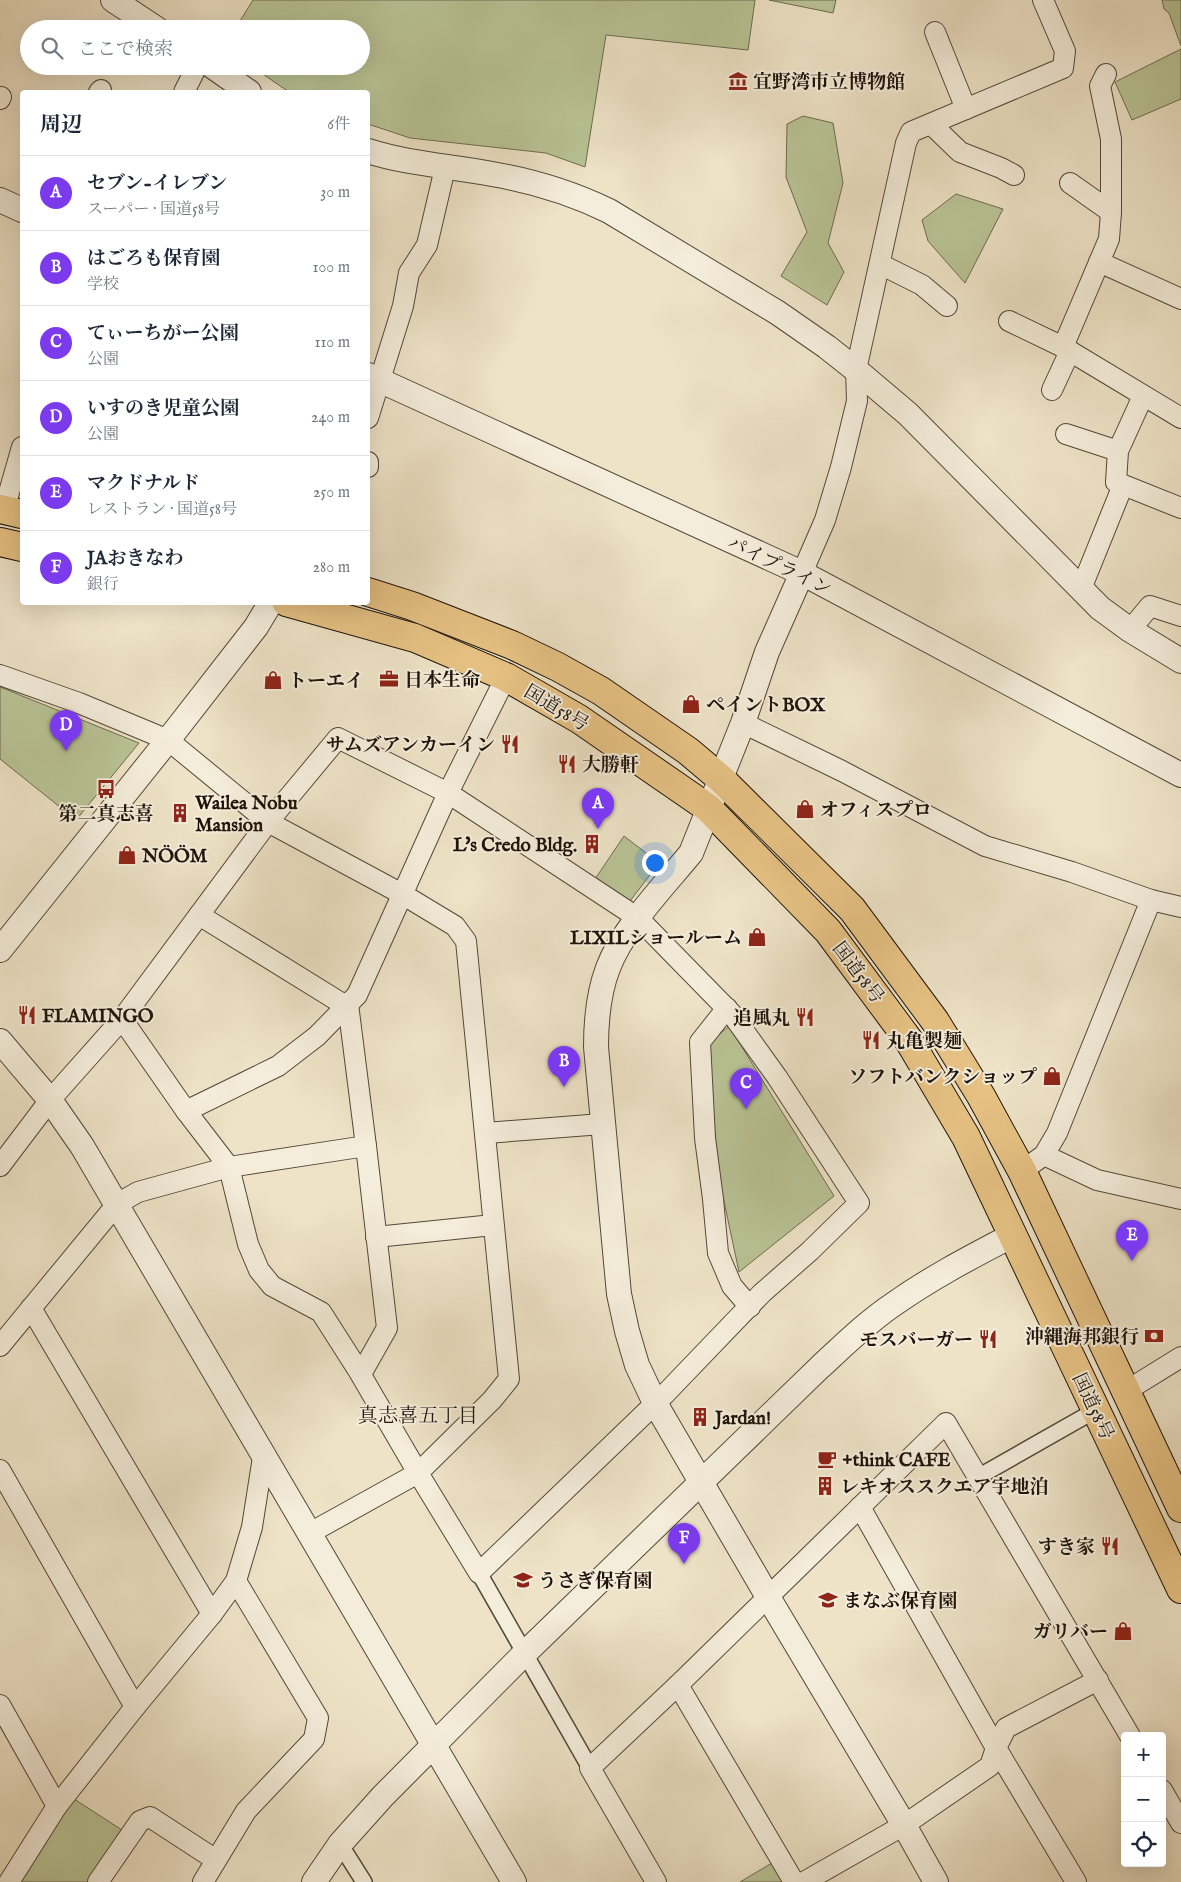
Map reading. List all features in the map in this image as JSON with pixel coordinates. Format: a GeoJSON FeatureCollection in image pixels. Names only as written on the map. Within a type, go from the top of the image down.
{"type":"FeatureCollection","features":[{"type":"Feature","properties":{"kind":"highway"},"geometry":{"type":"LineString","coordinates":[[0,542],[20,547]]}},
{"type":"Feature","properties":{"kind":"highway","name":"国道58号"},"geometry":{"type":"LineString","coordinates":[[370,593],[412,606],[512,645],[558,667],[601,691],[688,751],[720,778],[852,909],[935,1021],[981,1096],[1022,1171],[1181,1508]]}},
{"type":"Feature","properties":{"kind":"highway","name":"国道58号"},"geometry":{"type":"LineString","coordinates":[[297,605],[415,638],[506,677],[579,720],[708,808],[828,931],[908,1039],[966,1137],[1181,1589]]}},
{"type":"Feature","properties":{"kind":"street"},"geometry":{"type":"LineString","coordinates":[[936,1882],[655,1403],[637,1365],[619,1294],[602,1124],[596,1021],[600,993],[608,967],[619,945],[638,918],[691,853],[696,843],[708,808],[743,723],[767,652],[825,520],[841,468],[857,401],[856,370],[906,143],[911,132],[1063,68],[1065,51],[1043,0]]}},
{"type":"Feature","properties":{"kind":"street"},"geometry":{"type":"LineString","coordinates":[[121,2],[145,20]]}},
{"type":"Feature","properties":{"kind":"street"},"geometry":{"type":"LineString","coordinates":[[935,32],[966,109]]}},
{"type":"Feature","properties":{"kind":"street"},"geometry":{"type":"LineString","coordinates":[[1052,390],[1109,239],[1111,139],[1100,86],[1106,74]]}},
{"type":"Feature","properties":{"kind":"street"},"geometry":{"type":"LineString","coordinates":[[185,90],[192,75]]}},
{"type":"Feature","properties":{"kind":"street"},"geometry":{"type":"LineString","coordinates":[[225,75],[246,90]]}},
{"type":"Feature","properties":{"kind":"street"},"geometry":{"type":"LineString","coordinates":[[930,124],[960,152],[1014,175]]}},
{"type":"Feature","properties":{"kind":"street"},"geometry":{"type":"LineString","coordinates":[[370,152],[409,162],[492,174],[534,183],[583,198],[618,216],[778,312],[856,370],[908,414],[1100,608],[1130,630],[1181,661]]}},
{"type":"Feature","properties":{"kind":"street"},"geometry":{"type":"LineString","coordinates":[[370,402],[373,378],[403,306],[409,273],[427,245],[445,168]]}},
{"type":"Feature","properties":{"kind":"street"},"geometry":{"type":"LineString","coordinates":[[1070,183],[1111,212]]}},
{"type":"Feature","properties":{"kind":"street"},"geometry":{"type":"LineString","coordinates":[[0,200],[20,209]]}},
{"type":"Feature","properties":{"kind":"street"},"geometry":{"type":"LineString","coordinates":[[1099,262],[1181,299]]}},
{"type":"Feature","properties":{"kind":"street"},"geometry":{"type":"LineString","coordinates":[[880,264],[922,285],[947,306]]}},
{"type":"Feature","properties":{"kind":"street"},"geometry":{"type":"LineString","coordinates":[[1009,322],[1066,349],[1181,418]]}},
{"type":"Feature","properties":{"kind":"street","name":"パイプライン"},"geometry":{"type":"LineString","coordinates":[[373,378],[802,573],[1181,775]]}},
{"type":"Feature","properties":{"kind":"street"},"geometry":{"type":"LineString","coordinates":[[1143,396],[1118,451],[1116,482],[1181,508]]}},
{"type":"Feature","properties":{"kind":"street"},"geometry":{"type":"LineString","coordinates":[[1066,434],[1118,451]]}},
{"type":"Feature","properties":{"kind":"street"},"geometry":{"type":"LineString","coordinates":[[9,511],[20,456]]}},
{"type":"Feature","properties":{"kind":"street"},"geometry":{"type":"LineString","coordinates":[[1080,589],[1123,485]]}},
{"type":"Feature","properties":{"kind":"street"},"geometry":{"type":"LineString","coordinates":[[0,950],[168,740],[256,627],[270,605]]}},
{"type":"Feature","properties":{"kind":"street"},"geometry":{"type":"LineString","coordinates":[[1130,630],[1150,606],[1181,616]]}},
{"type":"Feature","properties":{"kind":"street"},"geometry":{"type":"LineString","coordinates":[[0,675],[79,703],[168,740],[268,822],[402,894],[455,926],[466,941],[509,1379],[492,1400],[418,1473],[308,1534]]}},
{"type":"Feature","properties":{"kind":"street"},"geometry":{"type":"LineString","coordinates":[[186,1111],[278,1066],[317,1036],[357,995],[448,793],[506,677]]}},
{"type":"Feature","properties":{"kind":"street"},"geometry":{"type":"LineString","coordinates":[[743,723],[842,771],[985,846],[1072,872],[1151,900],[1181,906]]}},
{"type":"Feature","properties":{"kind":"street"},"geometry":{"type":"LineString","coordinates":[[0,1166],[50,1100],[122,1019],[268,822],[338,738],[448,793],[638,918],[727,1008],[777,1076],[859,1203],[750,1307],[655,1403],[479,1573]]}},
{"type":"Feature","properties":{"kind":"street"},"geometry":{"type":"LineString","coordinates":[[1022,1171],[1044,1155],[1057,1133],[1151,900]]}},
{"type":"Feature","properties":{"kind":"street"},"geometry":{"type":"LineString","coordinates":[[199,915],[347,1005]]}},
{"type":"Feature","properties":{"kind":"street"},"geometry":{"type":"LineString","coordinates":[[347,1005],[366,1146],[387,1328],[360,1374]]}},
{"type":"Feature","properties":{"kind":"street"},"geometry":{"type":"LineString","coordinates":[[727,1008],[700,1042],[705,1138],[714,1199],[718,1253],[732,1286],[750,1307]]}},
{"type":"Feature","properties":{"kind":"street"},"geometry":{"type":"LineString","coordinates":[[122,1019],[186,1111],[229,1167],[248,1244],[259,1270],[272,1286],[320,1312],[360,1374],[479,1573],[656,1882]]}},
{"type":"Feature","properties":{"kind":"street"},"geometry":{"type":"LineString","coordinates":[[0,1041],[50,1100],[82,1146],[514,1882]]}},
{"type":"Feature","properties":{"kind":"street"},"geometry":{"type":"LineString","coordinates":[[486,1133],[602,1124]]}},
{"type":"Feature","properties":{"kind":"street"},"geometry":{"type":"LineString","coordinates":[[0,1346],[117,1204],[138,1192],[229,1167],[366,1146]]}},
{"type":"Feature","properties":{"kind":"street"},"geometry":{"type":"LineString","coordinates":[[1044,1155],[1097,1180],[1181,1199]]}},
{"type":"Feature","properties":{"kind":"street"},"geometry":{"type":"LineString","coordinates":[[376,1237],[493,1225]]}},
{"type":"Feature","properties":{"kind":"street"},"geometry":{"type":"LineString","coordinates":[[314,1882],[340,1844],[383,1796],[524,1654],[819,1368],[893,1304],[936,1276],[1013,1235]]}},
{"type":"Feature","properties":{"kind":"street"},"geometry":{"type":"LineString","coordinates":[[31,1308],[212,1614]]}},
{"type":"Feature","properties":{"kind":"street"},"geometry":{"type":"LineString","coordinates":[[1126,1391],[1181,1357]]}},
{"type":"Feature","properties":{"kind":"street"},"geometry":{"type":"LineString","coordinates":[[978,1477],[1096,1410]]}},
{"type":"Feature","properties":{"kind":"street"},"geometry":{"type":"LineString","coordinates":[[590,1768],[678,1685],[946,1422],[1128,1732]]}},
{"type":"Feature","properties":{"kind":"street"},"geometry":{"type":"LineString","coordinates":[[9,1882],[57,1806],[212,1614],[236,1581],[252,1527],[263,1457]]}},
{"type":"Feature","properties":{"kind":"street"},"geometry":{"type":"LineString","coordinates":[[0,1470],[135,1707]]}},
{"type":"Feature","properties":{"kind":"street"},"geometry":{"type":"LineString","coordinates":[[860,1507],[996,1748],[1076,1882]]}},
{"type":"Feature","properties":{"kind":"street"},"geometry":{"type":"LineString","coordinates":[[202,1882],[246,1811],[314,1739],[318,1718],[236,1581]]}},
{"type":"Feature","properties":{"kind":"street"},"geometry":{"type":"LineString","coordinates":[[804,1882],[904,1825],[990,1766],[1006,1728],[1098,1680]]}},
{"type":"Feature","properties":{"kind":"street"},"geometry":{"type":"LineString","coordinates":[[678,1685],[794,1882]]}},
{"type":"Feature","properties":{"kind":"street"},"geometry":{"type":"LineString","coordinates":[[0,1705],[57,1806]]}},
{"type":"Feature","properties":{"kind":"street"},"geometry":{"type":"LineString","coordinates":[[1166,1797],[1181,1823]]}},
{"type":"Feature","properties":{"kind":"street"},"geometry":{"type":"LineString","coordinates":[[98,1882],[140,1821],[150,1817],[216,1860]]}},
{"type":"Feature","properties":{"kind":"street"},"geometry":{"type":"LineString","coordinates":[[340,1844],[364,1882]]}},
{"type":"Feature","properties":{"kind":"green space"},"geometry":{"type":"Polygon","coordinates":[[[253,0],[755,0],[748,50],[606,35],[585,167],[546,153],[410,138],[370,125],[370,90],[286,90],[264,75],[370,75],[370,20],[241,20],[253,0]]]}},
{"type":"Feature","properties":{"kind":"green space"},"geometry":{"type":"Polygon","coordinates":[[[769,0],[836,0],[833,13],[769,0]]]}},
{"type":"Feature","properties":{"kind":"green space"},"geometry":{"type":"Polygon","coordinates":[[[1162,0],[1181,0],[1181,46],[1169,13],[1164,9],[1162,0]]]}},
{"type":"Feature","properties":{"kind":"green space"},"geometry":{"type":"Polygon","coordinates":[[[1181,49],[1181,99],[1132,120],[1115,82],[1181,49]]]}},
{"type":"Feature","properties":{"kind":"green space"},"geometry":{"type":"Polygon","coordinates":[[[803,116],[833,123],[843,183],[828,243],[844,272],[827,305],[781,276],[807,232],[786,177],[787,124],[803,116]]]}},
{"type":"Feature","properties":{"kind":"green space"},"geometry":{"type":"Polygon","coordinates":[[[956,194],[1003,209],[965,283],[928,241],[922,220],[956,194]]]}},
{"type":"Feature","properties":{"kind":"green space"},"geometry":{"type":"Polygon","coordinates":[[[0,687],[139,743],[76,820],[0,759],[0,687]]]}},
{"type":"Feature","properties":{"kind":"green space"},"geometry":{"type":"Polygon","coordinates":[[[624,836],[659,863],[627,905],[593,882],[624,836]]]}},
{"type":"Feature","properties":{"kind":"green space"},"geometry":{"type":"Polygon","coordinates":[[[729,1026],[834,1196],[739,1272],[718,1173],[708,1044],[729,1026]]]}},
{"type":"Feature","properties":{"kind":"green space"},"geometry":{"type":"Polygon","coordinates":[[[71,1797],[122,1830],[88,1882],[18,1882],[71,1797]]]}},
{"type":"Feature","properties":{"kind":"green space"},"geometry":{"type":"Polygon","coordinates":[[[777,1860],[790,1882],[740,1882],[777,1860]]]}},
{"type":"Feature","properties":{"kind":"place","name":"宜野湾市立博物館"},"geometry":{"type":"Point","coordinates":[738,81]}},
{"type":"Feature","properties":{"kind":"place","name":"日本生命"},"geometry":{"type":"Point","coordinates":[389,679]}},
{"type":"Feature","properties":{"kind":"place","name":"トーエイ"},"geometry":{"type":"Point","coordinates":[273,680]}},
{"type":"Feature","properties":{"kind":"place","name":"ペイントBOX"},"geometry":{"type":"Point","coordinates":[691,704]}},
{"type":"Feature","properties":{"kind":"place","name":"サムズアンカーイン"},"geometry":{"type":"Point","coordinates":[510,744]}},
{"type":"Feature","properties":{"kind":"place","name":"いすのき児童公園"},"geometry":{"type":"Point","coordinates":[66,751]}},
{"type":"Feature","properties":{"kind":"place","name":"大勝軒"},"geometry":{"type":"Point","coordinates":[567,764]}},
{"type":"Feature","properties":{"kind":"place","name":"第二真志喜"},"geometry":{"type":"Point","coordinates":[106,789]}},
{"type":"Feature","properties":{"kind":"place","name":"オフィスプロ"},"geometry":{"type":"Point","coordinates":[805,809]}},
{"type":"Feature","properties":{"kind":"place","name":"Wailea Nobu Mansion"},"geometry":{"type":"Point","coordinates":[180,813]}},
{"type":"Feature","properties":{"kind":"place","name":"セブン-イレブン"},"geometry":{"type":"Point","coordinates":[598,829]}},
{"type":"Feature","properties":{"kind":"place","name":"L's Credo Bldg."},"geometry":{"type":"Point","coordinates":[592,844]}},
{"type":"Feature","properties":{"kind":"place","name":"NÖÖM"},"geometry":{"type":"Point","coordinates":[127,855]}},
{"type":"Feature","properties":{"kind":"place","name":"LIXILショールーム"},"geometry":{"type":"Point","coordinates":[757,937]}},
{"type":"Feature","properties":{"kind":"place","name":"FLAMINGO"},"geometry":{"type":"Point","coordinates":[27,1015]}},
{"type":"Feature","properties":{"kind":"place","name":"追風丸"},"geometry":{"type":"Point","coordinates":[805,1017]}},
{"type":"Feature","properties":{"kind":"place","name":"丸亀製麺"},"geometry":{"type":"Point","coordinates":[871,1040]}},
{"type":"Feature","properties":{"kind":"place","name":"ソフトバンクショップ"},"geometry":{"type":"Point","coordinates":[1052,1076]}},
{"type":"Feature","properties":{"kind":"place","name":"はごろも保育園"},"geometry":{"type":"Point","coordinates":[564,1087]}},
{"type":"Feature","properties":{"kind":"place","name":"てぃーちがー公園"},"geometry":{"type":"Point","coordinates":[746,1109]}},
{"type":"Feature","properties":{"kind":"place","name":"マクドナルド"},"geometry":{"type":"Point","coordinates":[1132,1261]}},
{"type":"Feature","properties":{"kind":"place","name":"沖縄海邦銀行"},"geometry":{"type":"Point","coordinates":[1154,1336]}},
{"type":"Feature","properties":{"kind":"place","name":"モスバーガー"},"geometry":{"type":"Point","coordinates":[988,1339]}},
{"type":"Feature","properties":{"kind":"place","name":"Jardan!"},"geometry":{"type":"Point","coordinates":[700,1417]}},
{"type":"Feature","properties":{"kind":"place","name":"+think CAFE"},"geometry":{"type":"Point","coordinates":[827,1459]}},
{"type":"Feature","properties":{"kind":"place","name":"レキオススクエア宇地泊"},"geometry":{"type":"Point","coordinates":[825,1486]}},
{"type":"Feature","properties":{"kind":"place","name":"すき家"},"geometry":{"type":"Point","coordinates":[1110,1546]}},
{"type":"Feature","properties":{"kind":"place","name":"JAおきなわ"},"geometry":{"type":"Point","coordinates":[684,1564]}},
{"type":"Feature","properties":{"kind":"place","name":"うさぎ保育園"},"geometry":{"type":"Point","coordinates":[523,1580]}},
{"type":"Feature","properties":{"kind":"place","name":"まなぶ保育園"},"geometry":{"type":"Point","coordinates":[828,1600]}},
{"type":"Feature","properties":{"kind":"place","name":"ガリバー"},"geometry":{"type":"Point","coordinates":[1123,1631]}},
{"type":"Feature","properties":{"kind":"district","name":"真志喜五丁目"},"geometry":{"type":"Point","coordinates":[418,1415]}}]}
